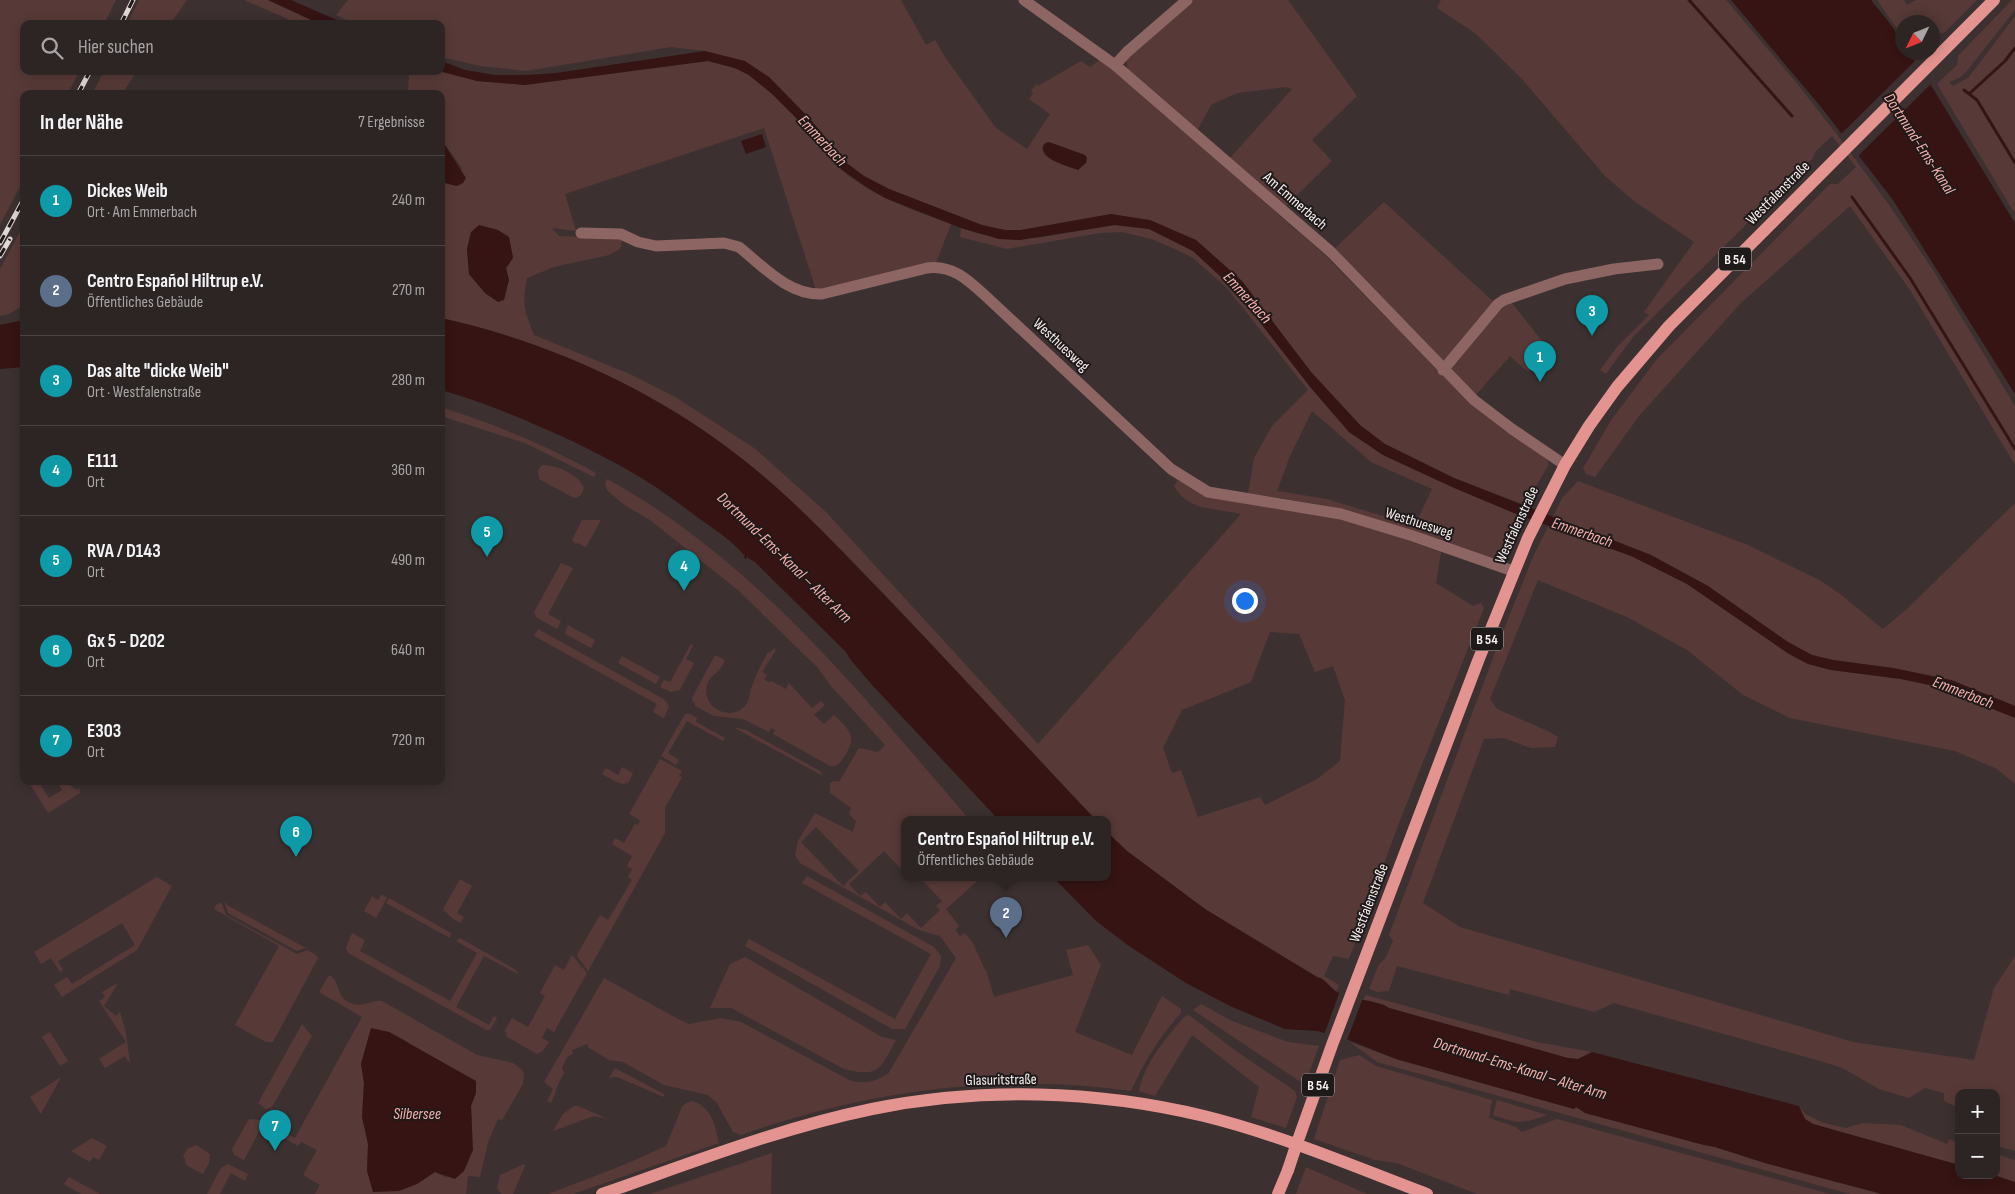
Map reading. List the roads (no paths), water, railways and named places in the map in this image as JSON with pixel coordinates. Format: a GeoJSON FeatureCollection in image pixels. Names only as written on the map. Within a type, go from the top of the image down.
{"type":"FeatureCollection","features":[{"type":"Feature","properties":{"kind":"main road","name":"Westfalenstraße"},"geometry":{"type":"LineString","coordinates":[[1278,1194],[1332,1045],[1514,571],[1548,494],[1565,465],[1589,426],[1617,387],[1649,348],[1700,294],[1994,0]]}},
{"type":"Feature","properties":{"kind":"main road","name":"Glasuritstraße"},"geometry":{"type":"LineString","coordinates":[[602,1194],[753,1142],[846,1115],[893,1105],[948,1098],[1024,1094],[1132,1102],[1203,1116],[1266,1134],[1399,1189],[1421,1193]]}},
{"type":"Feature","properties":{"kind":"street","name":"Am Emmerbach"},"geometry":{"type":"LineString","coordinates":[[1024,0],[1115,65],[1331,252],[1444,370],[1487,411],[1565,465]]}},
{"type":"Feature","properties":{"kind":"street"},"geometry":{"type":"LineString","coordinates":[[1115,65],[1127,52],[1187,0]]}},
{"type":"Feature","properties":{"kind":"street","name":"Westhuesweg"},"geometry":{"type":"LineString","coordinates":[[581,233],[621,234],[638,242],[656,246],[731,244],[738,247],[787,285],[809,294],[822,294],[933,267],[951,270],[966,278],[991,300],[1171,469],[1208,492],[1341,514],[1413,536],[1514,571]]}},
{"type":"Feature","properties":{"kind":"street"},"geometry":{"type":"LineString","coordinates":[[1444,370],[1498,304],[1504,300],[1565,279],[1658,264]]}},
{"type":"Feature","properties":{"kind":"water"},"geometry":{"type":"Polygon","coordinates":[[[268,0],[291,0],[337,20],[311,20],[268,0]]]}},
{"type":"Feature","properties":{"kind":"water","name":"Dortmund-Ems-Kanal"},"geometry":{"type":"Polygon","coordinates":[[[1731,0],[1871,0],[1891,24],[1895,31],[1895,60],[1914,60],[2015,223],[2015,394],[1893,200],[1821,107],[1731,0]]]}},
{"type":"Feature","properties":{"kind":"water","name":"Emmerbach"},"geometry":{"type":"Polygon","coordinates":[[[705,51],[745,61],[769,77],[809,118],[848,164],[864,176],[889,189],[982,225],[1005,230],[1021,230],[1111,214],[1150,220],[1196,240],[1242,281],[1311,372],[1360,425],[1385,444],[1454,478],[1651,555],[1708,586],[1788,642],[1812,655],[1833,660],[1893,668],[1951,680],[2015,706],[2015,718],[1939,687],[1901,679],[1831,670],[1808,664],[1789,654],[1687,584],[1631,556],[1521,516],[1383,455],[1349,432],[1311,388],[1234,289],[1193,251],[1149,229],[1115,225],[1020,240],[999,239],[961,228],[885,198],[868,188],[842,170],[801,123],[772,94],[749,75],[735,68],[708,61],[525,85],[477,81],[445,73],[445,62],[465,70],[495,75],[556,73],[705,51]]]}},
{"type":"Feature","properties":{"kind":"water"},"geometry":{"type":"Polygon","coordinates":[[[762,134],[766,147],[746,154],[741,141],[762,134]]]}},
{"type":"Feature","properties":{"kind":"water"},"geometry":{"type":"Polygon","coordinates":[[[1049,142],[1085,155],[1087,158],[1086,163],[1078,170],[1049,158],[1043,149],[1044,144],[1049,142]]]}},
{"type":"Feature","properties":{"kind":"water"},"geometry":{"type":"Polygon","coordinates":[[[445,145],[466,178],[463,183],[457,186],[445,183],[445,145]]]}},
{"type":"Feature","properties":{"kind":"water"},"geometry":{"type":"Polygon","coordinates":[[[479,225],[498,230],[509,237],[513,258],[506,268],[509,280],[504,300],[498,302],[485,293],[469,274],[467,249],[471,232],[479,225]]]}},
{"type":"Feature","properties":{"kind":"water","name":"Dortmund-Ems-Kanal – Alter Arm"},"geometry":{"type":"Polygon","coordinates":[[[445,319],[515,338],[589,367],[625,384],[693,423],[747,462],[831,539],[1092,816],[995,816],[873,686],[846,652],[755,562],[748,558],[748,556],[746,559],[744,558],[745,554],[723,536],[658,489],[602,456],[524,420],[445,391],[445,319]]]}},
{"type":"Feature","properties":{"kind":"water"},"geometry":{"type":"Polygon","coordinates":[[[20,321],[20,367],[0,369],[0,325],[20,321]]]}},
{"type":"Feature","properties":{"kind":"water","name":"Dortmund-Ems-Kanal – Alter Arm"},"geometry":{"type":"Polygon","coordinates":[[[1111,836],[1127,851],[1205,909],[1324,980],[1339,993],[1568,1058],[1578,1059],[1592,1052],[1799,1106],[1805,1119],[1813,1124],[1955,1164],[1955,1179],[2000,1179],[2000,1177],[2015,1182],[2015,1194],[1881,1194],[1765,1163],[1715,1147],[1585,1113],[1576,1107],[1574,1109],[1396,1059],[1346,1039],[1317,1031],[1285,1029],[1232,1007],[1186,983],[1129,946],[1096,921],[1057,881],[1111,881],[1111,836]]]}},
{"type":"Feature","properties":{"kind":"water","name":"Silbersee"},"geometry":{"type":"Polygon","coordinates":[[[371,1028],[389,1032],[476,1081],[476,1093],[471,1106],[473,1150],[464,1171],[455,1179],[435,1172],[417,1184],[399,1191],[373,1192],[367,1171],[368,1144],[362,1117],[364,1083],[361,1064],[371,1028]]]}},
{"type":"Feature","properties":{"kind":"waterway"},"geometry":{"type":"LineString","coordinates":[[1689,0],[1792,116]]}},
{"type":"Feature","properties":{"kind":"waterway"},"geometry":{"type":"LineString","coordinates":[[1969,94],[2005,61],[2015,48]]}},
{"type":"Feature","properties":{"kind":"waterway"},"geometry":{"type":"LineString","coordinates":[[1964,90],[1977,100],[2015,163]]}},
{"type":"Feature","properties":{"kind":"waterway"},"geometry":{"type":"LineString","coordinates":[[1852,197],[1910,278],[2015,449]]}},
{"type":"Feature","properties":{"kind":"railway"},"geometry":{"type":"LineString","coordinates":[[123,20],[133,0]]}},
{"type":"Feature","properties":{"kind":"railway"},"geometry":{"type":"LineString","coordinates":[[80,90],[88,75]]}},
{"type":"Feature","properties":{"kind":"railway"},"geometry":{"type":"LineString","coordinates":[[0,243],[20,206]]}},
{"type":"Feature","properties":{"kind":"railway"},"geometry":{"type":"LineString","coordinates":[[0,256],[10,239]]}},
{"type":"Feature","properties":{"kind":"place","name":"Das alte \"dicke Weib\""},"geometry":{"type":"Point","coordinates":[1592,336]}},
{"type":"Feature","properties":{"kind":"place","name":"Dickes Weib"},"geometry":{"type":"Point","coordinates":[1540,382]}},
{"type":"Feature","properties":{"kind":"place","name":"RVA / D143"},"geometry":{"type":"Point","coordinates":[487,557]}},
{"type":"Feature","properties":{"kind":"place","name":"E111"},"geometry":{"type":"Point","coordinates":[684,591]}},
{"type":"Feature","properties":{"kind":"place","name":"Gx 5 - D202"},"geometry":{"type":"Point","coordinates":[296,857]}},
{"type":"Feature","properties":{"kind":"place","name":"Centro Español Hiltrup e.V."},"geometry":{"type":"Point","coordinates":[1006,938]}},
{"type":"Feature","properties":{"kind":"place","name":"E303"},"geometry":{"type":"Point","coordinates":[275,1151]}}]}
